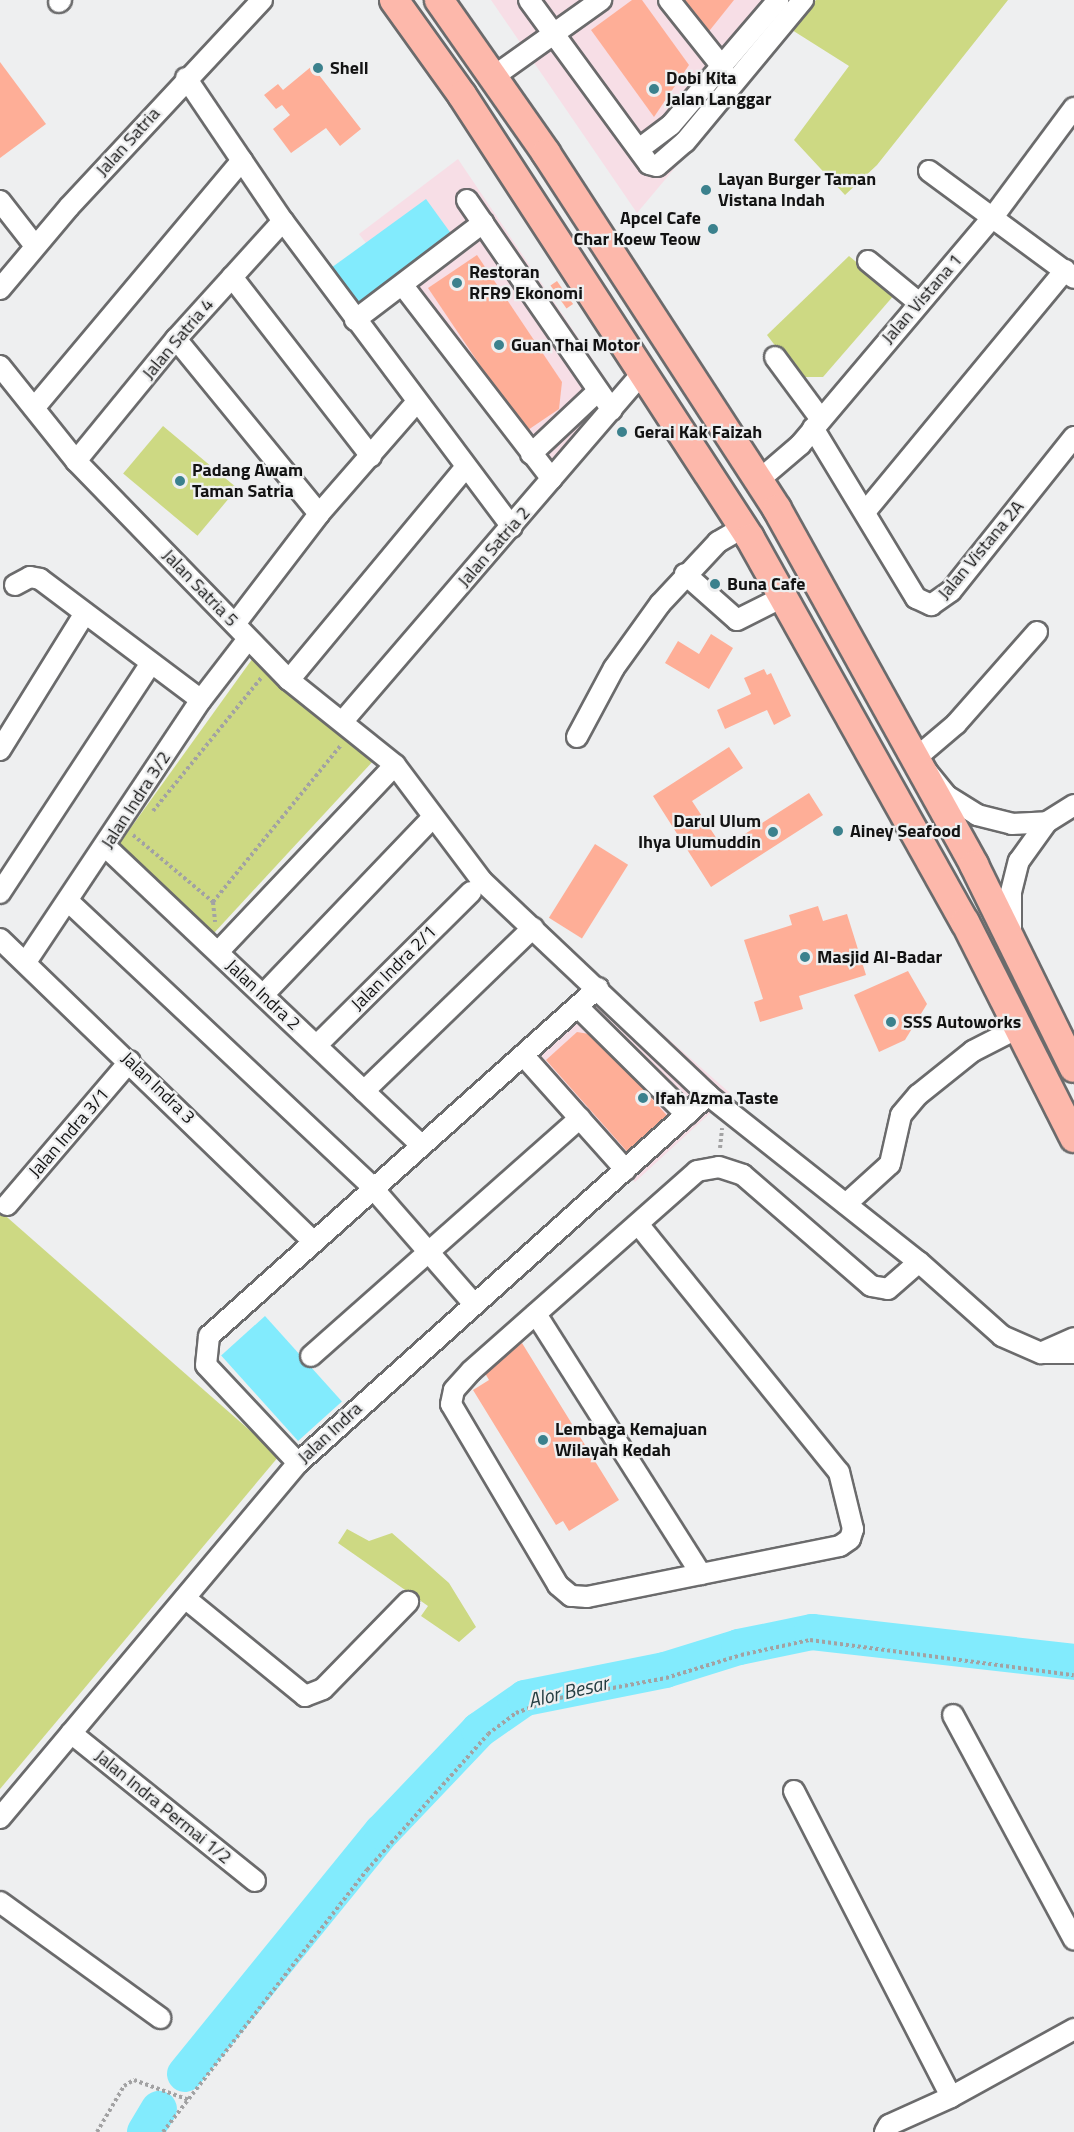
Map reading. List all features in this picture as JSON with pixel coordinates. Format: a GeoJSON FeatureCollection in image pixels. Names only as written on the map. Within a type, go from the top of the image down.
{"type":"FeatureCollection","features":[{"type":"Feature","properties":{"kind":"highway"},"geometry":{"type":"LineString","coordinates":[[394,0],[744,526],[965,922],[1074,1138]]}},
{"type":"Feature","properties":{"kind":"highway"},"geometry":{"type":"LineString","coordinates":[[439,0],[493,77],[759,480],[916,758],[1013,941],[1074,1068]]}},
{"type":"Feature","properties":{"kind":"street","name":"Jalan Satria"},"geometry":{"type":"LineString","coordinates":[[0,289],[35,246],[186,78],[262,0]]}},
{"type":"Feature","properties":{"kind":"street"},"geometry":{"type":"LineString","coordinates":[[529,0],[649,164],[661,164],[803,0]]}},
{"type":"Feature","properties":{"kind":"street"},"geometry":{"type":"LineString","coordinates":[[493,77],[601,0]]}},
{"type":"Feature","properties":{"kind":"street"},"geometry":{"type":"LineString","coordinates":[[669,0],[723,69]]}},
{"type":"Feature","properties":{"kind":"street"},"geometry":{"type":"LineString","coordinates":[[639,149],[671,125],[723,69],[778,0]]}},
{"type":"Feature","properties":{"kind":"street"},"geometry":{"type":"LineString","coordinates":[[186,78],[283,221],[416,403],[512,527]]}},
{"type":"Feature","properties":{"kind":"street","name":"Jalan Vistana 1"},"geometry":{"type":"LineString","coordinates":[[759,480],[817,423],[918,302],[993,217],[1074,108]]}},
{"type":"Feature","properties":{"kind":"street"},"geometry":{"type":"LineString","coordinates":[[34,407],[242,160]]}},
{"type":"Feature","properties":{"kind":"street"},"geometry":{"type":"LineString","coordinates":[[865,512],[1069,274],[929,171]]}},
{"type":"Feature","properties":{"kind":"street"},"geometry":{"type":"LineString","coordinates":[[467,200],[612,410]]}},
{"type":"Feature","properties":{"kind":"street"},"geometry":{"type":"LineString","coordinates":[[0,201],[35,246]]}},
{"type":"Feature","properties":{"kind":"street","name":"Jalan Satria 4"},"geometry":{"type":"LineString","coordinates":[[76,461],[176,339],[283,221]]}},
{"type":"Feature","properties":{"kind":"street"},"geometry":{"type":"LineString","coordinates":[[355,320],[404,287],[483,223]]}},
{"type":"Feature","properties":{"kind":"street"},"geometry":{"type":"LineString","coordinates":[[868,261],[918,302]]}},
{"type":"Feature","properties":{"kind":"street"},"geometry":{"type":"LineString","coordinates":[[232,277],[371,456]]}},
{"type":"Feature","properties":{"kind":"street"},"geometry":{"type":"LineString","coordinates":[[404,287],[552,479]]}},
{"type":"Feature","properties":{"kind":"street"},"geometry":{"type":"LineString","coordinates":[[176,339],[319,514]]}},
{"type":"Feature","properties":{"kind":"street","name":"Jalan Vistana 2A"},"geometry":{"type":"LineString","coordinates":[[774,357],[817,423],[865,512],[916,598],[937,604],[1074,437]]}},
{"type":"Feature","properties":{"kind":"street","name":"Jalan Satria 5"},"geometry":{"type":"LineString","coordinates":[[0,366],[76,461],[248,639],[280,682],[339,728],[395,765],[482,881],[598,988],[708,1095],[918,1263],[1002,1336],[1041,1353]]}},
{"type":"Feature","properties":{"kind":"street","name":"Jalan Satria 2"},"geometry":{"type":"LineString","coordinates":[[339,728],[643,372]]}},
{"type":"Feature","properties":{"kind":"street"},"geometry":{"type":"LineString","coordinates":[[531,454],[598,391]]}},
{"type":"Feature","properties":{"kind":"street"},"geometry":{"type":"LineString","coordinates":[[234,624],[319,514],[416,403]]}},
{"type":"Feature","properties":{"kind":"street"},"geometry":{"type":"LineString","coordinates":[[280,682],[465,468]]}},
{"type":"Feature","properties":{"kind":"street"},"geometry":{"type":"LineString","coordinates":[[577,737],[620,660],[685,574],[718,542],[744,526]]}},
{"type":"Feature","properties":{"kind":"street"},"geometry":{"type":"LineString","coordinates":[[685,574],[737,620],[783,597]]}},
{"type":"Feature","properties":{"kind":"street"},"geometry":{"type":"LineString","coordinates":[[15,585],[22,579],[40,579],[201,700]]}},
{"type":"Feature","properties":{"kind":"street"},"geometry":{"type":"LineString","coordinates":[[0,750],[70,632],[85,612]]}},
{"type":"Feature","properties":{"kind":"street"},"geometry":{"type":"LineString","coordinates":[[1037,632],[956,724],[916,758],[947,796],[977,815],[1012,824],[1047,822]]}},
{"type":"Feature","properties":{"kind":"street","name":"Jalan Indra 3/2"},"geometry":{"type":"LineString","coordinates":[[26,962],[105,847],[201,700],[248,639]]}},
{"type":"Feature","properties":{"kind":"street"},"geometry":{"type":"LineString","coordinates":[[0,892],[151,663]]}},
{"type":"Feature","properties":{"kind":"street"},"geometry":{"type":"LineString","coordinates":[[218,952],[395,765]]}},
{"type":"Feature","properties":{"kind":"street"},"geometry":{"type":"LineString","coordinates":[[1013,941],[1009,908],[1014,877],[1027,847],[1047,822],[1074,805]]}},
{"type":"Feature","properties":{"kind":"street"},"geometry":{"type":"LineString","coordinates":[[263,995],[433,817]]}},
{"type":"Feature","properties":{"kind":"street","name":"Jalan Indra 2"},"geometry":{"type":"LineString","coordinates":[[105,847],[420,1144]]}},
{"type":"Feature","properties":{"kind":"street","name":"Jalan Indra 2/1"},"geometry":{"type":"LineString","coordinates":[[317,1045],[471,892]]}},
{"type":"Feature","properties":{"kind":"street"},"geometry":{"type":"LineString","coordinates":[[68,901],[371,1186],[474,1304]]}},
{"type":"Feature","properties":{"kind":"street"},"geometry":{"type":"LineString","coordinates":[[364,1092],[533,928]]}},
{"type":"Feature","properties":{"kind":"street","name":"Jalan Indra 3"},"geometry":{"type":"LineString","coordinates":[[0,939],[130,1061],[313,1241]]}},
{"type":"Feature","properties":{"kind":"street"},"geometry":{"type":"LineString","coordinates":[[298,1462],[206,1365],[204,1351],[209,1336],[371,1186],[598,988]]}},
{"type":"Feature","properties":{"kind":"street"},"geometry":{"type":"LineString","coordinates":[[578,1007],[687,1115]]}},
{"type":"Feature","properties":{"kind":"street"},"geometry":{"type":"LineString","coordinates":[[846,1204],[890,1164],[901,1115],[918,1095],[973,1050],[1018,1028]]}},
{"type":"Feature","properties":{"kind":"street"},"geometry":{"type":"LineString","coordinates":[[523,1055],[626,1170]]}},
{"type":"Feature","properties":{"kind":"street","name":"Jalan Indra 3/1"},"geometry":{"type":"LineString","coordinates":[[7,1205],[130,1061]]}},
{"type":"Feature","properties":{"kind":"street","name":"Jalan Indra"},"geometry":{"type":"LineString","coordinates":[[0,1818],[298,1462],[708,1095]]}},
{"type":"Feature","properties":{"kind":"street"},"geometry":{"type":"LineString","coordinates":[[311,1356],[580,1118]]}},
{"type":"Feature","properties":{"kind":"street"},"geometry":{"type":"LineString","coordinates":[[638,1224],[839,1472],[853,1529],[850,1539],[840,1546],[587,1597],[571,1596],[558,1585],[452,1404],[454,1390],[471,1371],[697,1171],[719,1167],[743,1175],[871,1286],[888,1289],[918,1263]]}},
{"type":"Feature","properties":{"kind":"street"},"geometry":{"type":"LineString","coordinates":[[536,1314],[701,1574]]}},
{"type":"Feature","properties":{"kind":"street"},"geometry":{"type":"LineString","coordinates":[[1041,1353],[1074,1338]]}},
{"type":"Feature","properties":{"kind":"street"},"geometry":{"type":"LineString","coordinates":[[1041,1353],[1074,1353]]}},
{"type":"Feature","properties":{"kind":"street"},"geometry":{"type":"LineString","coordinates":[[185,1598],[298,1693],[311,1696],[408,1602]]}},
{"type":"Feature","properties":{"kind":"street"},"geometry":{"type":"LineString","coordinates":[[953,1715],[1074,1940]]}},
{"type":"Feature","properties":{"kind":"street","name":"Jalan Indra Permai 1/2"},"geometry":{"type":"LineString","coordinates":[[71,1733],[255,1881]]}},
{"type":"Feature","properties":{"kind":"street"},"geometry":{"type":"LineString","coordinates":[[794,1791],[951,2097]]}},
{"type":"Feature","properties":{"kind":"street"},"geometry":{"type":"LineString","coordinates":[[0,1902],[160,2018]]}},
{"type":"Feature","properties":{"kind":"street"},"geometry":{"type":"LineString","coordinates":[[887,2128],[951,2097],[1074,2028]]}},
{"type":"Feature","properties":{"kind":"path"},"geometry":{"type":"LineString","coordinates":[[147,818],[263,676],[280,682]]}},
{"type":"Feature","properties":{"kind":"path"},"geometry":{"type":"LineString","coordinates":[[140,827],[132,836],[213,902],[343,742],[339,728]]}},
{"type":"Feature","properties":{"kind":"path"},"geometry":{"type":"LineString","coordinates":[[719,1167],[722,1125],[733,1115]]}},
{"type":"Feature","properties":{"kind":"path"},"geometry":{"type":"LineString","coordinates":[[163,2132],[381,1853],[488,1734],[523,1710],[810,1640],[1074,1675]]}},
{"type":"Feature","properties":{"kind":"path"},"geometry":{"type":"LineString","coordinates":[[97,2132],[124,2086],[134,2080],[189,2100]]}},
{"type":"Feature","properties":{"kind":"shaded area"},"geometry":{"type":"Polygon","coordinates":[[[491,0],[816,0],[637,213],[491,0]]]}},
{"type":"Feature","properties":{"kind":"shaded area"},"geometry":{"type":"Polygon","coordinates":[[[458,159],[620,400],[552,484],[359,234],[458,159]]]}},
{"type":"Feature","properties":{"kind":"shaded area"},"geometry":{"type":"Polygon","coordinates":[[[597,976],[731,1094],[635,1182],[517,1044],[597,976]]]}},
{"type":"Feature","properties":{"kind":"green space"},"geometry":{"type":"Polygon","coordinates":[[[816,0],[1008,0],[877,165],[845,195],[794,140],[849,66],[792,30],[816,0]]]}},
{"type":"Feature","properties":{"kind":"green space"},"geometry":{"type":"Polygon","coordinates":[[[849,256],[895,294],[823,377],[799,377],[767,335],[849,256]]]}},
{"type":"Feature","properties":{"kind":"green space","name":"Padang Awam Taman Satria"},"geometry":{"type":"Polygon","coordinates":[[[163,426],[237,488],[197,536],[123,473],[163,426]]]}},
{"type":"Feature","properties":{"kind":"green space"},"geometry":{"type":"Polygon","coordinates":[[[258,651],[375,759],[214,933],[117,847],[258,651]]]}},
{"type":"Feature","properties":{"kind":"green space"},"geometry":{"type":"Polygon","coordinates":[[[0,1211],[279,1456],[0,1789],[0,1211]]]}},
{"type":"Feature","properties":{"kind":"green space"},"geometry":{"type":"Polygon","coordinates":[[[347,1529],[369,1541],[392,1533],[449,1583],[476,1627],[459,1642],[421,1616],[428,1606],[338,1543],[347,1529]]]}},
{"type":"Feature","properties":{"kind":"water"},"geometry":{"type":"Polygon","coordinates":[[[426,199],[455,239],[359,308],[331,268],[426,199]]]}},
{"type":"Feature","properties":{"kind":"water"},"geometry":{"type":"Polygon","coordinates":[[[265,1316],[342,1401],[298,1441],[221,1355],[265,1316]]]}},
{"type":"Feature","properties":{"kind":"building"},"geometry":{"type":"Polygon","coordinates":[[[632,0],[642,0],[689,65],[654,117],[591,30],[632,0]]]}},
{"type":"Feature","properties":{"kind":"building"},"geometry":{"type":"Polygon","coordinates":[[[673,0],[734,0],[702,40],[673,0]]]}},
{"type":"Feature","properties":{"kind":"building"},"geometry":{"type":"Polygon","coordinates":[[[0,62],[46,124],[0,158],[0,62]]]}},
{"type":"Feature","properties":{"kind":"building"},"geometry":{"type":"Polygon","coordinates":[[[312,66],[361,129],[340,146],[326,128],[291,153],[273,129],[290,115],[282,105],[276,109],[264,95],[278,84],[283,90],[312,66]]]}},
{"type":"Feature","properties":{"kind":"building"},"geometry":{"type":"Polygon","coordinates":[[[477,255],[562,382],[559,409],[525,432],[428,288],[477,255]]]}},
{"type":"Feature","properties":{"kind":"building"},"geometry":{"type":"Polygon","coordinates":[[[557,281],[573,304],[567,309],[550,286],[557,281]]]}},
{"type":"Feature","properties":{"kind":"building"},"geometry":{"type":"Polygon","coordinates":[[[711,634],[733,648],[709,689],[665,663],[678,641],[699,654],[711,634]]]}},
{"type":"Feature","properties":{"kind":"building"},"geometry":{"type":"Polygon","coordinates":[[[764,669],[767,675],[771,673],[791,716],[774,725],[767,710],[725,729],[717,710],[751,694],[744,678],[764,669]]]}},
{"type":"Feature","properties":{"kind":"building","name":"Darul Ulum Ihya Ulumuddin"},"geometry":{"type":"Polygon","coordinates":[[[729,747],[743,768],[692,801],[723,848],[809,793],[823,815],[711,887],[653,796],[729,747]]]}},
{"type":"Feature","properties":{"kind":"building"},"geometry":{"type":"Polygon","coordinates":[[[595,844],[628,865],[582,938],[549,918],[595,844]]]}},
{"type":"Feature","properties":{"kind":"building","name":"Masjid Al-Badar"},"geometry":{"type":"Polygon","coordinates":[[[818,906],[823,921],[847,914],[866,975],[799,996],[803,1009],[760,1022],[754,1002],[763,999],[744,940],[792,925],[789,915],[818,906]]]}},
{"type":"Feature","properties":{"kind":"building","name":"SSS Autoworks"},"geometry":{"type":"Polygon","coordinates":[[[908,971],[927,1004],[905,1040],[879,1052],[854,995],[908,971]]]}},
{"type":"Feature","properties":{"kind":"building"},"geometry":{"type":"Polygon","coordinates":[[[577,1032],[595,1035],[670,1119],[632,1157],[546,1060],[577,1032]]]}},
{"type":"Feature","properties":{"kind":"building","name":"Lembaga Kemajuan Wilayah Kedah"},"geometry":{"type":"Polygon","coordinates":[[[522,1343],[619,1500],[569,1531],[563,1521],[556,1525],[473,1390],[489,1380],[482,1368],[522,1343]]]}},
{"type":"Feature","properties":{"kind":"waterway","name":"Alor Besar"},"geometry":{"type":"LineString","coordinates":[[185,2074],[382,1832],[479,1730],[525,1698],[665,1670],[739,1647],[812,1632],[1074,1662]]}},
{"type":"Feature","properties":{"kind":"waterway","name":"Alor Besar"},"geometry":{"type":"LineString","coordinates":[[145,2132],[159,2109]]}},
{"type":"Feature","properties":{"kind":"place","name":"Shell"},"geometry":{"type":"Point","coordinates":[318,68]}},
{"type":"Feature","properties":{"kind":"place","name":"Dobi Kita Jalan Langgar"},"geometry":{"type":"Point","coordinates":[654,89]}},
{"type":"Feature","properties":{"kind":"place","name":"Layan Burger Taman Vistana Indah"},"geometry":{"type":"Point","coordinates":[706,190]}},
{"type":"Feature","properties":{"kind":"place","name":"Apcel Cafe Char Koew Teow"},"geometry":{"type":"Point","coordinates":[713,229]}},
{"type":"Feature","properties":{"kind":"place","name":"Restoran RFR9 Ekonomi"},"geometry":{"type":"Point","coordinates":[457,283]}},
{"type":"Feature","properties":{"kind":"place","name":"Guan Thai Motor"},"geometry":{"type":"Point","coordinates":[499,345]}},
{"type":"Feature","properties":{"kind":"place","name":"Gerai Kak Faizah"},"geometry":{"type":"Point","coordinates":[622,432]}},
{"type":"Feature","properties":{"kind":"place","name":"Padang Awam Taman Satria"},"geometry":{"type":"Point","coordinates":[180,481]}},
{"type":"Feature","properties":{"kind":"place","name":"Buna Cafe"},"geometry":{"type":"Point","coordinates":[715,584]}},
{"type":"Feature","properties":{"kind":"place","name":"Ainey Seafood"},"geometry":{"type":"Point","coordinates":[838,831]}},
{"type":"Feature","properties":{"kind":"place","name":"Darul Ulum Ihya Ulumuddin"},"geometry":{"type":"Point","coordinates":[773,832]}},
{"type":"Feature","properties":{"kind":"place","name":"Masjid Al-Badar"},"geometry":{"type":"Point","coordinates":[805,957]}},
{"type":"Feature","properties":{"kind":"place","name":"SSS Autoworks"},"geometry":{"type":"Point","coordinates":[891,1022]}},
{"type":"Feature","properties":{"kind":"place","name":"Ifah Azma Taste"},"geometry":{"type":"Point","coordinates":[643,1098]}},
{"type":"Feature","properties":{"kind":"place","name":"Lembaga Kemajuan Wilayah Kedah"},"geometry":{"type":"Point","coordinates":[543,1440]}}]}
